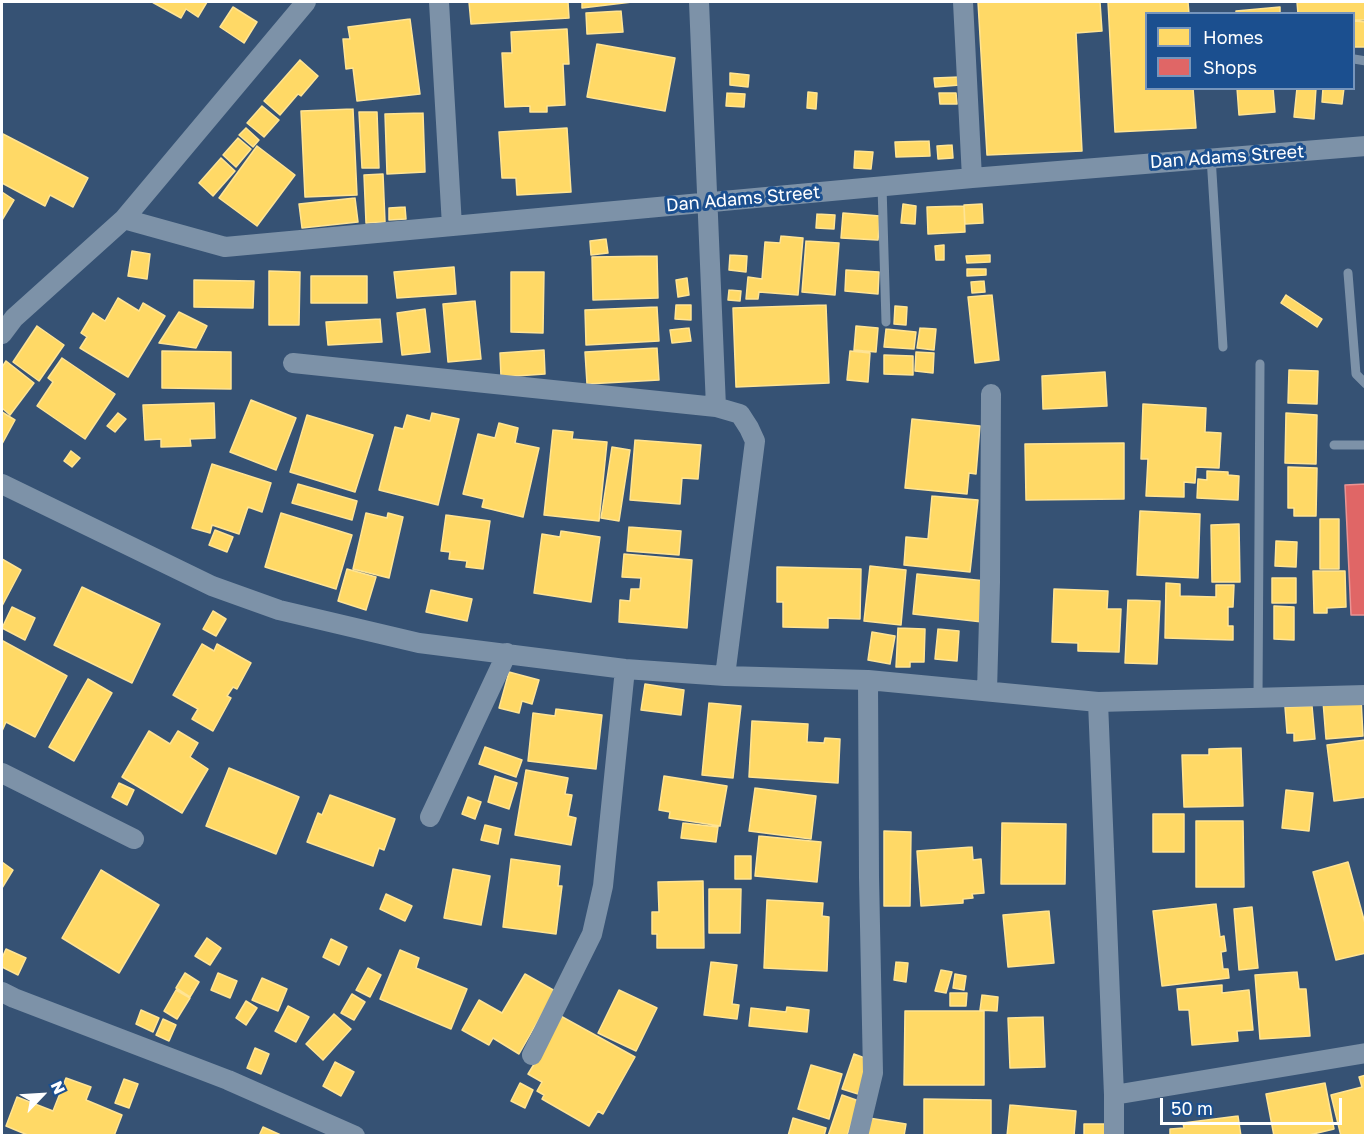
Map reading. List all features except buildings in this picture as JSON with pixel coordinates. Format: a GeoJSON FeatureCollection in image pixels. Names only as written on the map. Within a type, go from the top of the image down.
{"type":"FeatureCollection","features":[{"type":"Feature","properties":{"kind":"street"},"geometry":{"type":"LineString","coordinates":[[2,334],[14,318],[124,219],[306,2]]}},
{"type":"Feature","properties":{"kind":"street"},"geometry":{"type":"LineString","coordinates":[[439,2],[452,226]]}},
{"type":"Feature","properties":{"kind":"street"},"geometry":{"type":"LineString","coordinates":[[699,2],[716,407]]}},
{"type":"Feature","properties":{"kind":"street"},"geometry":{"type":"LineString","coordinates":[[963,2],[972,178]]}},
{"type":"Feature","properties":{"kind":"street","name":"Dan Adams Street"},"geometry":{"type":"LineString","coordinates":[[124,219],[225,247],[972,178],[1365,146]]}},
{"type":"Feature","properties":{"kind":"street"},"geometry":{"type":"LineString","coordinates":[[293,363],[716,407],[740,414],[755,441],[725,676]]}},
{"type":"Feature","properties":{"kind":"street"},"geometry":{"type":"LineString","coordinates":[[987,691],[991,394]]}},
{"type":"Feature","properties":{"kind":"street"},"geometry":{"type":"LineString","coordinates":[[2,484],[212,586],[279,610],[419,643],[625,669],[725,676],[867,680],[1098,702],[1365,695]]}},
{"type":"Feature","properties":{"kind":"street"},"geometry":{"type":"LineString","coordinates":[[430,816],[507,653]]}},
{"type":"Feature","properties":{"kind":"street"},"geometry":{"type":"LineString","coordinates":[[532,1055],[592,934],[603,886],[625,669]]}},
{"type":"Feature","properties":{"kind":"street"},"geometry":{"type":"LineString","coordinates":[[858,1136],[873,1073],[867,680]]}},
{"type":"Feature","properties":{"kind":"street"},"geometry":{"type":"LineString","coordinates":[[1098,702],[1114,1136]]}},
{"type":"Feature","properties":{"kind":"street"},"geometry":{"type":"LineString","coordinates":[[2,773],[134,839]]}},
{"type":"Feature","properties":{"kind":"street"},"geometry":{"type":"LineString","coordinates":[[2,992],[228,1080],[355,1136]]}},
{"type":"Feature","properties":{"kind":"street"},"geometry":{"type":"LineString","coordinates":[[1114,1095],[1365,1053]]}},
{"type":"Feature","properties":{"kind":"lane"},"geometry":{"type":"LineString","coordinates":[[1211,157],[1223,347]]}},
{"type":"Feature","properties":{"kind":"lane"},"geometry":{"type":"LineString","coordinates":[[882,186],[886,322]]}},
{"type":"Feature","properties":{"kind":"lane"},"geometry":{"type":"LineString","coordinates":[[1348,273],[1356,374],[1365,384]]}},
{"type":"Feature","properties":{"kind":"lane"},"geometry":{"type":"LineString","coordinates":[[1258,698],[1260,364]]}},
{"type":"Feature","properties":{"kind":"lane"},"geometry":{"type":"LineString","coordinates":[[1334,445],[1365,445]]}}]}
